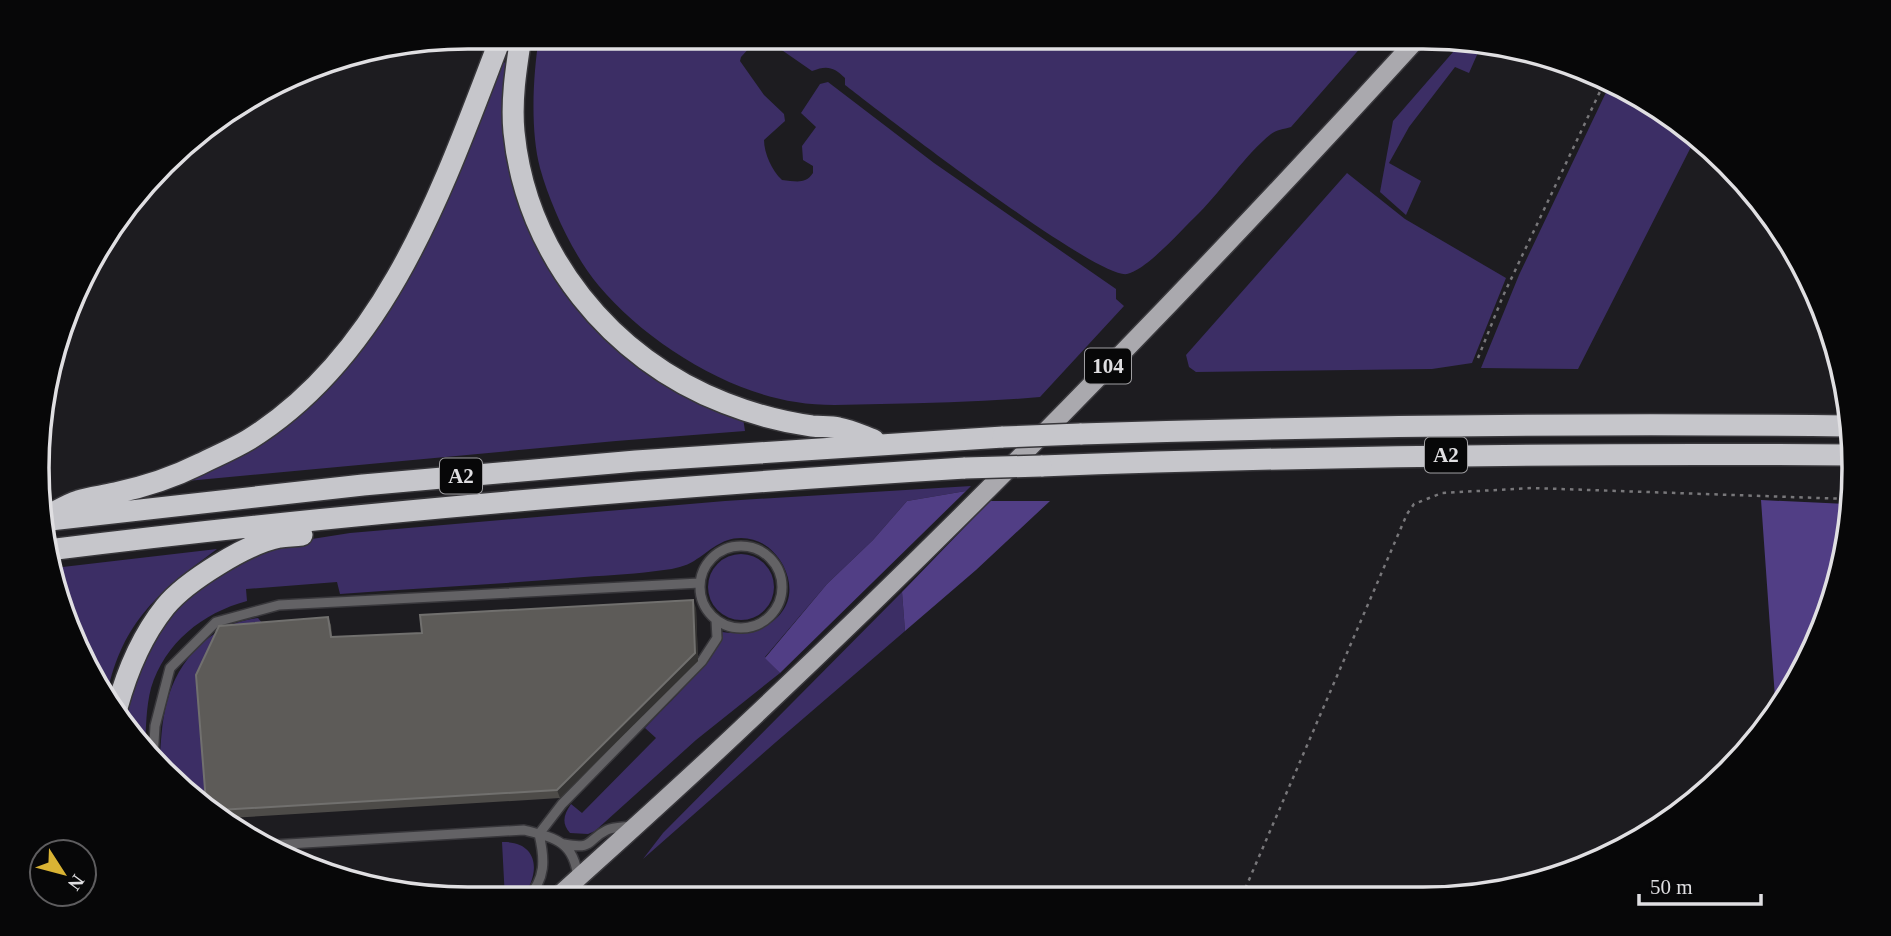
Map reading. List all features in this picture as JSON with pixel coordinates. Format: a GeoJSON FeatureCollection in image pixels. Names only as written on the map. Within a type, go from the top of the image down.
{"type":"FeatureCollection","features":[{"type":"Feature","properties":{"kind":"highway"},"geometry":{"type":"LineString","coordinates":[[52,514],[76,501],[148,485],[197,466],[248,439],[300,399],[345,354],[381,303],[412,249],[457,148],[495,49]]}},
{"type":"Feature","properties":{"kind":"highway"},"geometry":{"type":"LineString","coordinates":[[519,49],[513,91],[514,132],[529,202],[543,237],[567,280],[604,324],[648,360],[683,383],[724,403],[776,419],[815,427],[839,428],[883,443]]}},
{"type":"Feature","properties":{"kind":"highway","name":"A2"},"geometry":{"type":"LineString","coordinates":[[53,519],[363,485],[883,443],[1367,426],[1657,423],[1839,426]]}},
{"type":"Feature","properties":{"kind":"highway","name":"A2"},"geometry":{"type":"LineString","coordinates":[[57,549],[197,531],[644,489],[965,468],[1283,457],[1629,453],[1842,455]]}},
{"type":"Feature","properties":{"kind":"highway"},"geometry":{"type":"LineString","coordinates":[[119,700],[132,660],[144,636],[167,604],[190,584],[237,554],[278,537],[328,533],[367,515]]}},
{"type":"Feature","properties":{"kind":"main road","name":"104"},"geometry":{"type":"LineString","coordinates":[[568,887],[798,675],[1066,409],[1408,49]]}},
{"type":"Feature","properties":{"kind":"lane"},"geometry":{"type":"LineString","coordinates":[[734,547],[760,551],[778,570],[782,582],[781,596],[776,608],[767,619],[755,626],[728,626],[716,620],[706,609],[701,597],[700,583],[711,559],[734,547]]}},
{"type":"Feature","properties":{"kind":"lane"},"geometry":{"type":"LineString","coordinates":[[154,745],[155,726],[170,668],[216,622],[279,605],[700,583]]}},
{"type":"Feature","properties":{"kind":"lane"},"geometry":{"type":"LineString","coordinates":[[535,887],[541,878],[544,864],[539,834],[562,804],[702,661],[716,638],[716,620]]}},
{"type":"Feature","properties":{"kind":"lane"},"geometry":{"type":"LineString","coordinates":[[284,844],[524,830],[578,847],[591,843],[607,830],[636,825]]}},
{"type":"Feature","properties":{"kind":"lane"},"geometry":{"type":"LineString","coordinates":[[564,844],[574,858],[578,878]]}},
{"type":"Feature","properties":{"kind":"path"},"geometry":{"type":"LineString","coordinates":[[1478,358],[1503,296],[1601,89]]}},
{"type":"Feature","properties":{"kind":"path"},"geometry":{"type":"LineString","coordinates":[[1246,887],[1407,514],[1414,504],[1442,493],[1532,488],[1841,499]]}},
{"type":"Feature","properties":{"kind":"shaded area"},"geometry":{"type":"Polygon","coordinates":[[[537,49],[748,49],[740,61],[764,95],[784,114],[785,121],[764,140],[769,162],[782,180],[803,181],[813,173],[813,166],[803,160],[802,146],[816,127],[801,113],[820,84],[828,82],[934,163],[1116,289],[1116,299],[1124,306],[1040,397],[838,405],[796,402],[742,387],[715,375],[663,344],[639,326],[589,274],[564,230],[540,168],[535,137],[537,49]]]}},
{"type":"Feature","properties":{"kind":"shaded area"},"geometry":{"type":"Polygon","coordinates":[[[780,49],[1359,49],[1291,127],[1273,133],[1261,142],[1208,204],[1164,248],[1144,265],[1127,274],[1108,269],[1075,251],[988,192],[845,85],[845,78],[837,71],[822,68],[812,71],[780,49]]]}},
{"type":"Feature","properties":{"kind":"shaded area"},"geometry":{"type":"Polygon","coordinates":[[[1454,50],[1478,53],[1469,73],[1455,67],[1409,127],[1389,163],[1421,181],[1406,215],[1380,192],[1393,121],[1454,50]]]}},
{"type":"Feature","properties":{"kind":"shaded area"},"geometry":{"type":"Polygon","coordinates":[[[502,60],[506,64],[502,102],[507,157],[520,208],[541,257],[570,300],[605,339],[646,372],[692,399],[743,418],[745,431],[187,481],[334,375],[502,60]]]}},
{"type":"Feature","properties":{"kind":"shaded area"},"geometry":{"type":"Polygon","coordinates":[[[1607,91],[1656,120],[1691,147],[1578,369],[1481,368],[1519,275],[1607,91]]]}},
{"type":"Feature","properties":{"kind":"shaded area"},"geometry":{"type":"Polygon","coordinates":[[[1347,173],[1405,219],[1506,278],[1472,363],[1432,369],[1196,372],[1189,367],[1186,355],[1347,173]]]}},
{"type":"Feature","properties":{"kind":"shaded area"},"geometry":{"type":"Polygon","coordinates":[[[971,486],[966,491],[907,501],[873,540],[827,584],[765,657],[780,673],[696,740],[595,831],[588,834],[570,833],[565,826],[564,819],[571,804],[582,813],[656,738],[645,728],[700,669],[722,632],[752,631],[765,626],[785,608],[789,581],[783,565],[771,549],[754,540],[741,538],[722,543],[684,566],[668,570],[523,582],[340,594],[337,582],[246,589],[247,601],[215,613],[201,622],[187,632],[166,657],[149,695],[145,735],[124,706],[160,621],[200,584],[274,545],[350,533],[725,501],[971,486]]]}},
{"type":"Feature","properties":{"kind":"shaded area"},"geometry":{"type":"Polygon","coordinates":[[[966,491],[780,673],[765,658],[827,584],[873,540],[907,501],[966,491]]]}},
{"type":"Feature","properties":{"kind":"shaded area"},"geometry":{"type":"Polygon","coordinates":[[[1761,500],[1840,504],[1834,550],[1820,603],[1799,653],[1775,695],[1761,500]]]}},
{"type":"Feature","properties":{"kind":"shaded area"},"geometry":{"type":"Polygon","coordinates":[[[990,501],[1050,501],[905,631],[902,592],[990,501]]]}},
{"type":"Feature","properties":{"kind":"shaded area"},"geometry":{"type":"Polygon","coordinates":[[[217,549],[178,579],[146,610],[123,646],[109,685],[81,628],[61,567],[217,549]]]}},
{"type":"Feature","properties":{"kind":"shaded area"},"geometry":{"type":"Polygon","coordinates":[[[741,554],[754,557],[764,564],[771,574],[774,587],[771,600],[764,610],[754,617],[741,620],[728,617],[718,610],[711,600],[708,587],[711,574],[718,564],[728,557],[741,554]]]}},
{"type":"Feature","properties":{"kind":"shaded area"},"geometry":{"type":"Polygon","coordinates":[[[902,592],[905,631],[643,859],[663,833],[902,592]]]}},
{"type":"Feature","properties":{"kind":"shaded area"},"geometry":{"type":"Polygon","coordinates":[[[258,618],[263,624],[210,797],[160,752],[162,726],[172,686],[188,658],[212,635],[241,621],[258,618]]]}},
{"type":"Feature","properties":{"kind":"shaded area"},"geometry":{"type":"Polygon","coordinates":[[[502,842],[515,843],[530,853],[534,870],[532,880],[528,887],[504,887],[502,842]]]}},
{"type":"Feature","properties":{"kind":"building"},"geometry":{"type":"Polygon","coordinates":[[[693,600],[695,653],[557,790],[226,810],[205,794],[196,675],[219,626],[328,617],[331,637],[422,633],[420,615],[693,600]]]}}]}
